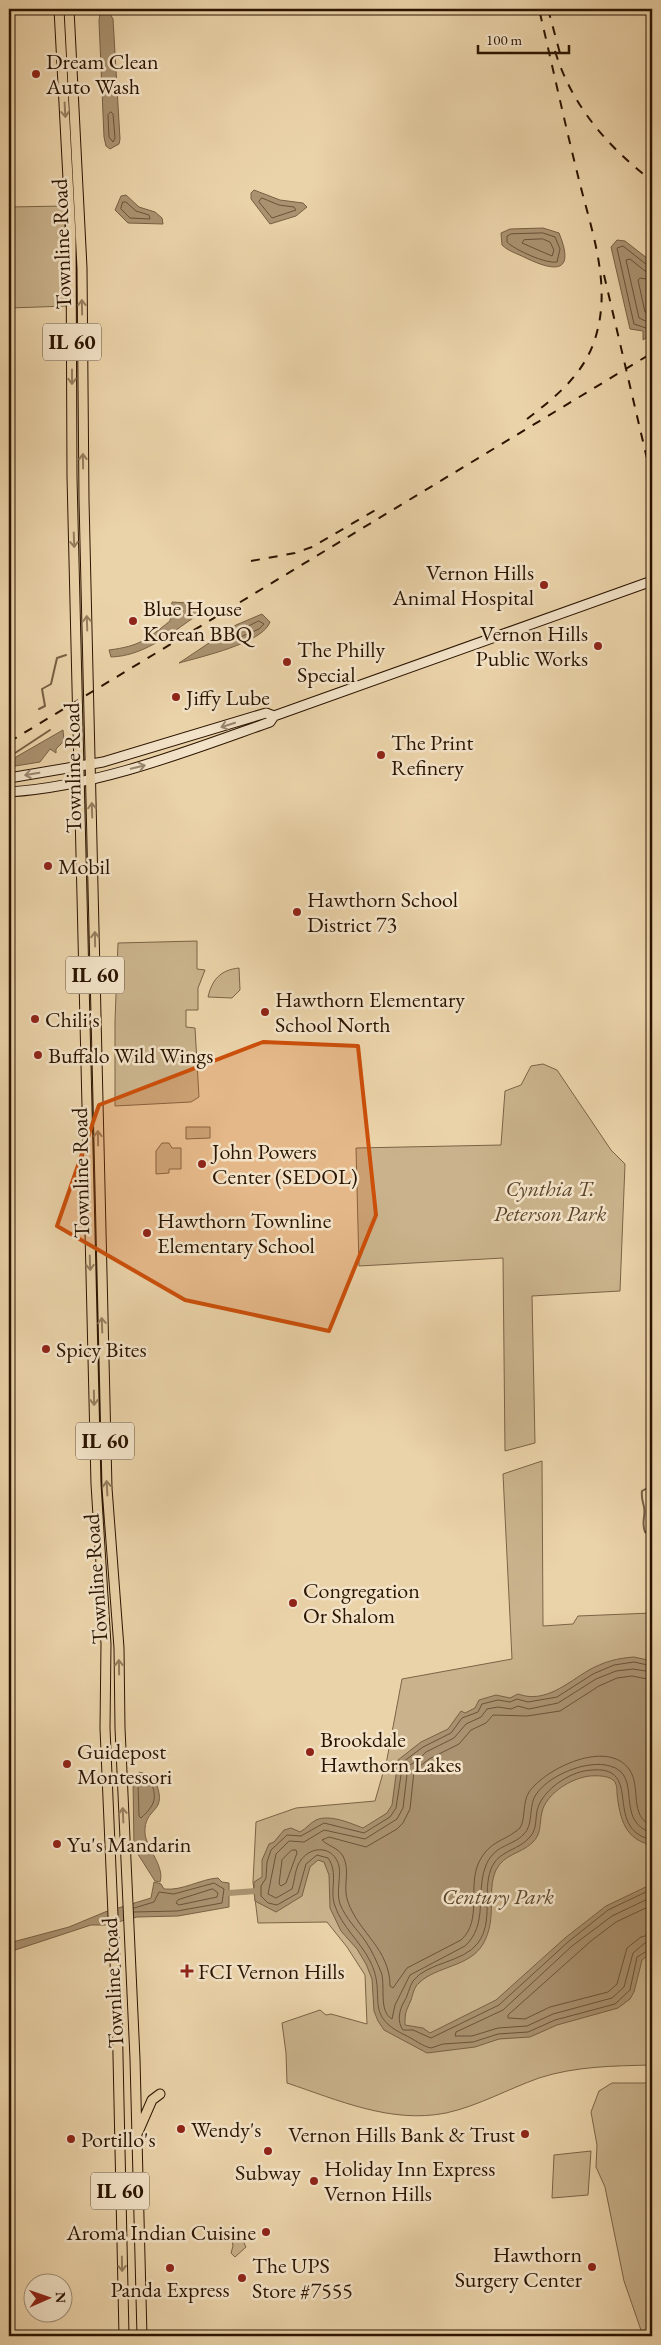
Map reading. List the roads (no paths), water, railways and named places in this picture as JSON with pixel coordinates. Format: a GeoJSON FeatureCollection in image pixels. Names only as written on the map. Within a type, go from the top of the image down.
{"type":"FeatureCollection","features":[{"type":"Feature","properties":{"kind":"main road","name":"Townline Road"},"geometry":{"type":"LineString","coordinates":[[59,9],[70,236],[72,477],[96,1484],[106,1644],[105,1728],[117,2029],[124,2336]]}},
{"type":"Feature","properties":{"kind":"main road","name":"Townline Road"},"geometry":{"type":"LineString","coordinates":[[69,9],[82,268],[83,486],[107,1488],[118,1619],[128,1936],[137,2135],[142,2336]]}},
{"type":"Feature","properties":{"kind":"main road"},"geometry":{"type":"LineString","coordinates":[[9,792],[91,780],[182,754],[270,722],[274,716],[652,581]]}},
{"type":"Feature","properties":{"kind":"main road"},"geometry":{"type":"LineString","coordinates":[[9,778],[90,764],[178,741],[266,713],[274,716]]}},
{"type":"Feature","properties":{"kind":"main road"},"geometry":{"type":"LineString","coordinates":[[137,2135],[152,2100],[160,2094]]}},
{"type":"Feature","properties":{"kind":"water"},"geometry":{"type":"Polygon","coordinates":[[[105,10],[109,12],[113,19],[120,139],[119,144],[110,149],[106,146],[104,137],[99,21],[100,12],[105,10]]]}},
{"type":"Feature","properties":{"kind":"water"},"geometry":{"type":"Polygon","coordinates":[[[254,190],[280,200],[303,203],[307,207],[296,216],[270,224],[251,199],[251,193],[254,190]]]}},
{"type":"Feature","properties":{"kind":"water"},"geometry":{"type":"Polygon","coordinates":[[[126,195],[139,207],[155,212],[162,218],[163,224],[128,223],[115,210],[121,196],[126,195]]]}},
{"type":"Feature","properties":{"kind":"water"},"geometry":{"type":"Polygon","coordinates":[[[543,228],[559,233],[565,255],[564,262],[560,266],[546,266],[537,263],[510,251],[502,245],[501,233],[510,229],[543,228]]]}},
{"type":"Feature","properties":{"kind":"water"},"geometry":{"type":"Polygon","coordinates":[[[617,240],[625,241],[652,262],[652,334],[643,340],[643,331],[630,329],[611,247],[617,240]]]}},
{"type":"Feature","properties":{"kind":"water"},"geometry":{"type":"Polygon","coordinates":[[[172,602],[188,603],[203,611],[171,634],[148,647],[124,656],[111,657],[109,650],[136,644],[155,633],[170,621],[172,602]]]}},
{"type":"Feature","properties":{"kind":"water"},"geometry":{"type":"Polygon","coordinates":[[[262,614],[270,622],[265,630],[256,636],[230,648],[179,663],[236,625],[262,614]]]}},
{"type":"Feature","properties":{"kind":"water"},"geometry":{"type":"Polygon","coordinates":[[[63,730],[64,741],[56,749],[56,753],[50,749],[40,762],[9,767],[9,761],[63,730]]]}},
{"type":"Feature","properties":{"kind":"water"},"geometry":{"type":"Polygon","coordinates":[[[634,1657],[652,1661],[652,1845],[636,1838],[626,1827],[620,1812],[616,1785],[611,1778],[599,1776],[584,1777],[564,1785],[544,1806],[539,1832],[535,1840],[527,1847],[508,1857],[496,1870],[492,1887],[490,1925],[483,1944],[477,1952],[462,1962],[426,1977],[417,1985],[406,2012],[405,2025],[423,2028],[430,2033],[496,2000],[565,1938],[606,1906],[652,1884],[652,1952],[642,1960],[634,1992],[630,1999],[618,2008],[557,2025],[530,2037],[499,2039],[475,2047],[427,2053],[384,2030],[378,2021],[374,2011],[372,1979],[366,1964],[357,1949],[341,1931],[330,1908],[329,1875],[324,1862],[318,1860],[310,1867],[302,1896],[276,1912],[255,1901],[254,1892],[257,1890],[254,1890],[254,1882],[262,1877],[262,1860],[269,1844],[274,1842],[284,1830],[291,1828],[300,1832],[316,1820],[322,1818],[340,1820],[363,1828],[387,1813],[392,1805],[398,1760],[421,1742],[448,1729],[461,1711],[465,1713],[475,1708],[479,1700],[496,1695],[510,1698],[518,1694],[537,1696],[547,1694],[600,1665],[616,1659],[634,1657]]]}},
{"type":"Feature","properties":{"kind":"water"},"geometry":{"type":"Polygon","coordinates":[[[139,1772],[153,1776],[158,1789],[158,1804],[148,1818],[145,1834],[160,1870],[160,1882],[155,1881],[134,1848],[133,1780],[139,1772]]]}},
{"type":"Feature","properties":{"kind":"water"},"geometry":{"type":"Polygon","coordinates":[[[218,1878],[222,1882],[229,1883],[229,1907],[178,1916],[137,1917],[106,1925],[91,1925],[9,1952],[9,1943],[69,1927],[105,1912],[151,1898],[154,1882],[161,1884],[164,1889],[171,1889],[218,1878]]]}},
{"type":"Feature","properties":{"kind":"waterway"},"geometry":{"type":"LineString","coordinates":[[39,709],[45,706],[42,689],[51,684],[57,658],[66,655]]}},
{"type":"Feature","properties":{"kind":"waterway"},"geometry":{"type":"LineString","coordinates":[[9,757],[50,730]]}},
{"type":"Feature","properties":{"kind":"waterway"},"geometry":{"type":"LineString","coordinates":[[649,1534],[645,1532],[643,1522],[642,1491],[651,1486]]}},
{"type":"Feature","properties":{"kind":"waterway"},"geometry":{"type":"LineString","coordinates":[[229,1893],[257,1891]]}},
{"type":"Feature","properties":{"kind":"railway"},"geometry":{"type":"LineString","coordinates":[[527,419],[550,401],[579,371],[597,332],[602,293],[593,234],[539,9]]}},
{"type":"Feature","properties":{"kind":"railway"},"geometry":{"type":"LineString","coordinates":[[548,9],[561,57]]}},
{"type":"Feature","properties":{"kind":"railway"},"geometry":{"type":"LineString","coordinates":[[555,51],[562,71],[581,107],[620,154],[652,181]]}},
{"type":"Feature","properties":{"kind":"railway"},"geometry":{"type":"LineString","coordinates":[[604,275],[652,480]]}},
{"type":"Feature","properties":{"kind":"railway"},"geometry":{"type":"LineString","coordinates":[[9,742],[652,353]]}},
{"type":"Feature","properties":{"kind":"railway"},"geometry":{"type":"LineString","coordinates":[[251,561],[295,553],[312,547],[379,508]]}},
{"type":"Feature","properties":{"kind":"place","name":"Dream Clean Auto Wash"},"geometry":{"type":"Point","coordinates":[36,74]}},
{"type":"Feature","properties":{"kind":"place","name":"Vernon Hills Animal Hospital"},"geometry":{"type":"Point","coordinates":[544,585]}},
{"type":"Feature","properties":{"kind":"place","name":"Blue House Korean BBQ"},"geometry":{"type":"Point","coordinates":[133,621]}},
{"type":"Feature","properties":{"kind":"place","name":"Vernon Hills Public Works"},"geometry":{"type":"Point","coordinates":[598,646]}},
{"type":"Feature","properties":{"kind":"place","name":"The Philly Special"},"geometry":{"type":"Point","coordinates":[287,662]}},
{"type":"Feature","properties":{"kind":"place","name":"Jiffy Lube"},"geometry":{"type":"Point","coordinates":[176,697]}},
{"type":"Feature","properties":{"kind":"place","name":"The Print Refinery"},"geometry":{"type":"Point","coordinates":[381,755]}},
{"type":"Feature","properties":{"kind":"place","name":"Mobil"},"geometry":{"type":"Point","coordinates":[48,866]}},
{"type":"Feature","properties":{"kind":"place","name":"Hawthorn School District 73"},"geometry":{"type":"Point","coordinates":[297,912]}},
{"type":"Feature","properties":{"kind":"place","name":"Hawthorn Elementary School North"},"geometry":{"type":"Point","coordinates":[265,1012]}},
{"type":"Feature","properties":{"kind":"place","name":"Chili's"},"geometry":{"type":"Point","coordinates":[35,1019]}},
{"type":"Feature","properties":{"kind":"place","name":"Buffalo Wild Wings"},"geometry":{"type":"Point","coordinates":[38,1055]}},
{"type":"Feature","properties":{"kind":"place","name":"John Powers Center (SEDOL)"},"geometry":{"type":"Point","coordinates":[202,1164]}},
{"type":"Feature","properties":{"kind":"place","name":"Hawthorn Townline Elementary School"},"geometry":{"type":"Point","coordinates":[147,1233]}},
{"type":"Feature","properties":{"kind":"place","name":"Spicy Bites"},"geometry":{"type":"Point","coordinates":[46,1349]}},
{"type":"Feature","properties":{"kind":"place","name":"Congregation Or Shalom"},"geometry":{"type":"Point","coordinates":[293,1603]}},
{"type":"Feature","properties":{"kind":"place","name":"Brookdale Hawthorn Lakes"},"geometry":{"type":"Point","coordinates":[310,1752]}},
{"type":"Feature","properties":{"kind":"place","name":"Guidepost Montessori"},"geometry":{"type":"Point","coordinates":[67,1764]}},
{"type":"Feature","properties":{"kind":"place","name":"Yu's Mandarin"},"geometry":{"type":"Point","coordinates":[57,1844]}},
{"type":"Feature","properties":{"kind":"place","name":"FCI Vernon Hills"},"geometry":{"type":"Point","coordinates":[187,1971]}},
{"type":"Feature","properties":{"kind":"place","name":"Wendy's"},"geometry":{"type":"Point","coordinates":[181,2129]}},
{"type":"Feature","properties":{"kind":"place","name":"Vernon Hills Bank & Trust"},"geometry":{"type":"Point","coordinates":[525,2134]}},
{"type":"Feature","properties":{"kind":"place","name":"Portillo's"},"geometry":{"type":"Point","coordinates":[71,2139]}},
{"type":"Feature","properties":{"kind":"place","name":"Subway"},"geometry":{"type":"Point","coordinates":[268,2151]}},
{"type":"Feature","properties":{"kind":"place","name":"Holiday Inn Express Vernon Hills"},"geometry":{"type":"Point","coordinates":[314,2181]}},
{"type":"Feature","properties":{"kind":"place","name":"Aroma Indian Cuisine"},"geometry":{"type":"Point","coordinates":[266,2232]}},
{"type":"Feature","properties":{"kind":"place","name":"Hawthorn Surgery Center"},"geometry":{"type":"Point","coordinates":[592,2267]}},
{"type":"Feature","properties":{"kind":"place","name":"Panda Express"},"geometry":{"type":"Point","coordinates":[170,2268]}},
{"type":"Feature","properties":{"kind":"place","name":"The UPS Store #7555"},"geometry":{"type":"Point","coordinates":[242,2278]}},
{"type":"Feature","properties":{"kind":"park label","name":"Cynthia T. Peterson Park"},"geometry":{"type":"Point","coordinates":[550,1200]}},
{"type":"Feature","properties":{"kind":"park label","name":"Century Park"},"geometry":{"type":"Point","coordinates":[498,1896]}}]}
